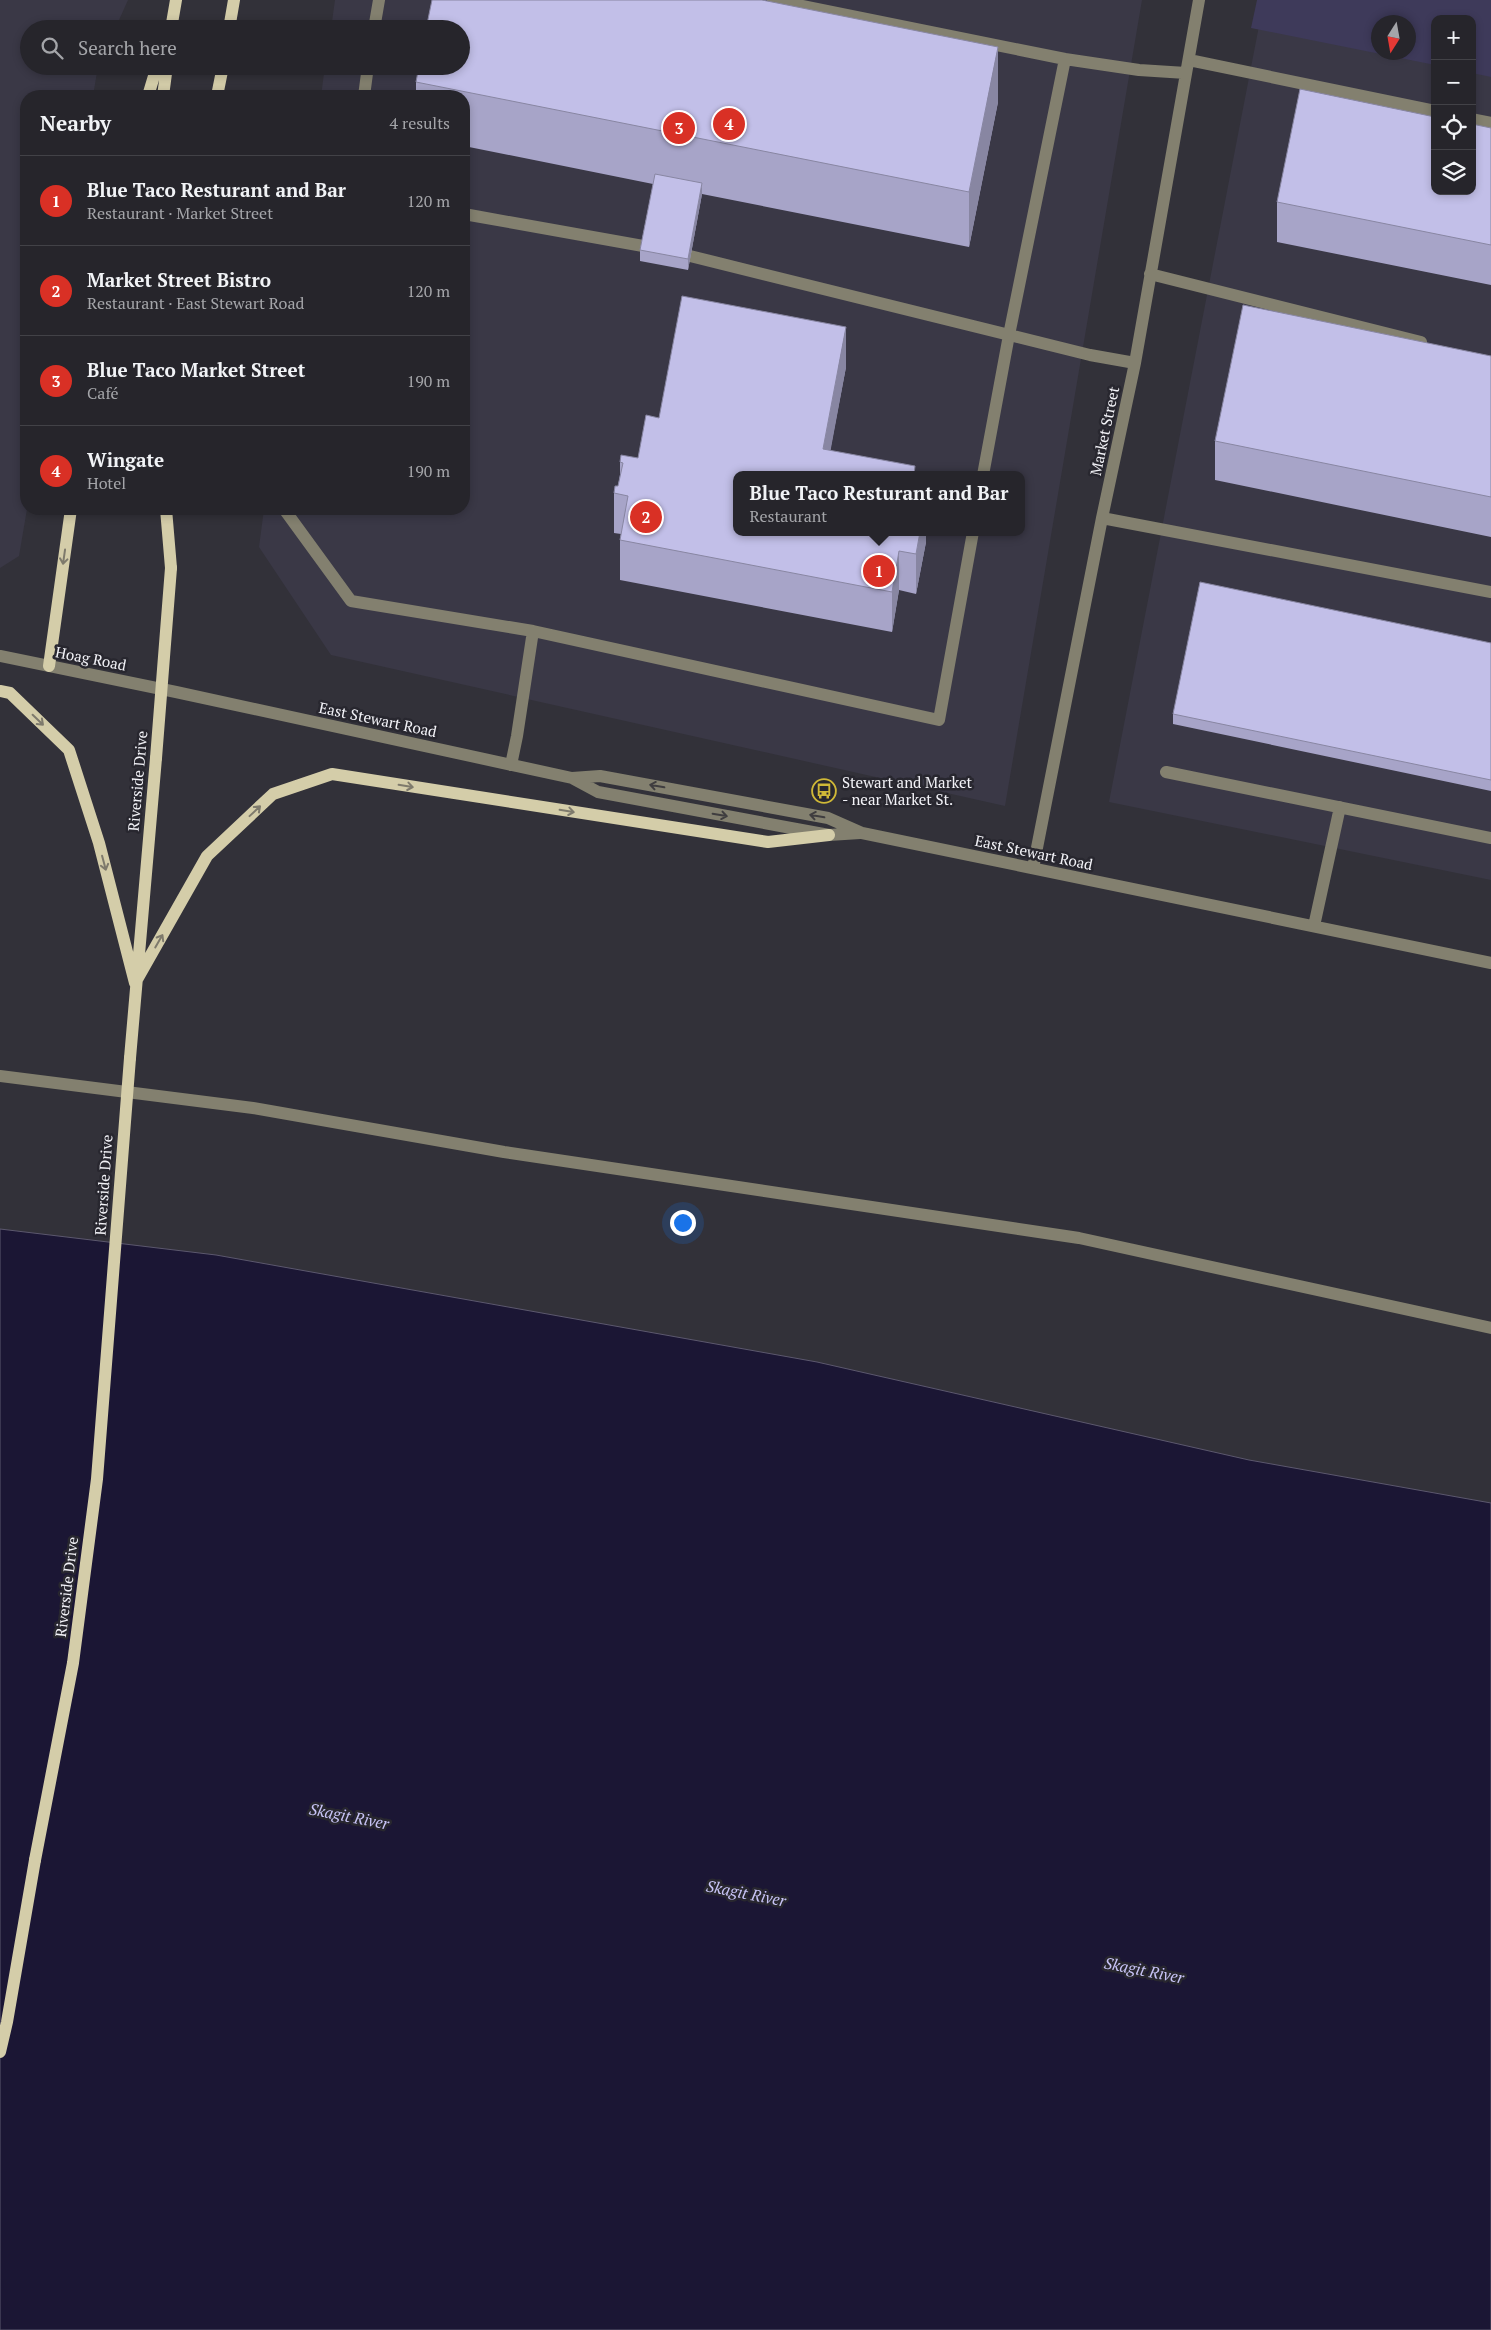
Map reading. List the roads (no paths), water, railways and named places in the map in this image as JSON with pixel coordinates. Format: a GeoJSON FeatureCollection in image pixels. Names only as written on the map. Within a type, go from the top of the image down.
{"type":"FeatureCollection","features":[{"type":"Feature","properties":{"kind":"main road"},"geometry":{"type":"LineString","coordinates":[[231,20],[234,0]]}},
{"type":"Feature","properties":{"kind":"main road"},"geometry":{"type":"LineString","coordinates":[[172,20],[175,4]]}},
{"type":"Feature","properties":{"kind":"main road"},"geometry":{"type":"LineString","coordinates":[[150,90],[154,75]]}},
{"type":"Feature","properties":{"kind":"main road"},"geometry":{"type":"LineString","coordinates":[[164,90],[166,75]]}},
{"type":"Feature","properties":{"kind":"main road"},"geometry":{"type":"LineString","coordinates":[[218,90],[221,75]]}},
{"type":"Feature","properties":{"kind":"main road"},"geometry":{"type":"LineString","coordinates":[[49,666],[70,515]]}},
{"type":"Feature","properties":{"kind":"main road","name":"Riverside Drive"},"geometry":{"type":"LineString","coordinates":[[0,2052],[73,1663],[97,1479],[135,983],[171,568],[167,515]]}},
{"type":"Feature","properties":{"kind":"main road"},"geometry":{"type":"LineString","coordinates":[[0,691],[10,693],[70,750],[99,843],[135,983]]}},
{"type":"Feature","properties":{"kind":"main road"},"geometry":{"type":"LineString","coordinates":[[135,983],[207,856],[273,794],[332,774],[768,842],[829,835]]}},
{"type":"Feature","properties":{"kind":"street"},"geometry":{"type":"LineString","coordinates":[[376,20],[379,0]]}},
{"type":"Feature","properties":{"kind":"street"},"geometry":{"type":"LineString","coordinates":[[773,0],[1065,59],[1138,70],[1186,73]]}},
{"type":"Feature","properties":{"kind":"street","name":"Market Street"},"geometry":{"type":"LineString","coordinates":[[1033,868],[1102,518],[1135,363],[1199,0]]}},
{"type":"Feature","properties":{"kind":"street"},"geometry":{"type":"LineString","coordinates":[[984,471],[1009,335],[1065,59]]}},
{"type":"Feature","properties":{"kind":"street"},"geometry":{"type":"LineString","coordinates":[[1189,60],[1431,110]]}},
{"type":"Feature","properties":{"kind":"street"},"geometry":{"type":"LineString","coordinates":[[365,90],[367,75]]}},
{"type":"Feature","properties":{"kind":"street"},"geometry":{"type":"LineString","coordinates":[[1476,120],[1491,123]]}},
{"type":"Feature","properties":{"kind":"street"},"geometry":{"type":"LineString","coordinates":[[470,215],[643,246]]}},
{"type":"Feature","properties":{"kind":"street"},"geometry":{"type":"LineString","coordinates":[[690,256],[1009,335],[1135,363]]}},
{"type":"Feature","properties":{"kind":"street"},"geometry":{"type":"LineString","coordinates":[[1150,274],[1434,346]]}},
{"type":"Feature","properties":{"kind":"street"},"geometry":{"type":"LineString","coordinates":[[288,515],[351,601],[533,631],[939,720],[972,536]]}},
{"type":"Feature","properties":{"kind":"street"},"geometry":{"type":"LineString","coordinates":[[1102,518],[1491,592]]}},
{"type":"Feature","properties":{"kind":"street"},"geometry":{"type":"LineString","coordinates":[[511,765],[533,631]]}},
{"type":"Feature","properties":{"kind":"street","name":"Hoag Road"},"geometry":{"type":"LineString","coordinates":[[0,656],[176,692]]}},
{"type":"Feature","properties":{"kind":"street","name":"East Stewart Road"},"geometry":{"type":"LineString","coordinates":[[176,692],[572,778],[600,776],[828,818],[862,833],[1033,868],[1090,882],[1491,963]]}},
{"type":"Feature","properties":{"kind":"street"},"geometry":{"type":"LineString","coordinates":[[1166,772],[1491,838]]}},
{"type":"Feature","properties":{"kind":"street","name":"East Stewart Road"},"geometry":{"type":"LineString","coordinates":[[572,778],[598,792],[829,835],[862,833]]}},
{"type":"Feature","properties":{"kind":"street"},"geometry":{"type":"LineString","coordinates":[[1314,926],[1340,807]]}},
{"type":"Feature","properties":{"kind":"street"},"geometry":{"type":"LineString","coordinates":[[0,1076],[253,1108],[504,1152],[1079,1238],[1491,1328]]}},
{"type":"Feature","properties":{"kind":"water","name":"Skagit River"},"geometry":{"type":"Polygon","coordinates":[[[0,1229],[216,1255],[817,1362],[1249,1460],[1491,1503],[1491,2330],[0,2330],[0,1229]]]}},
{"type":"Feature","properties":{"kind":"place","name":"Wingate"},"geometry":{"type":"Point","coordinates":[729,124]}},
{"type":"Feature","properties":{"kind":"place","name":"Blue Taco Market Street"},"geometry":{"type":"Point","coordinates":[679,128]}},
{"type":"Feature","properties":{"kind":"place","name":"Market Street Bistro"},"geometry":{"type":"Point","coordinates":[646,517]}},
{"type":"Feature","properties":{"kind":"place","name":"Blue Taco Resturant and Bar"},"geometry":{"type":"Point","coordinates":[879,571]}},
{"type":"Feature","properties":{"kind":"place","name":"Stewart and Market - near Market St."},"geometry":{"type":"Point","coordinates":[824,791]}}]}
